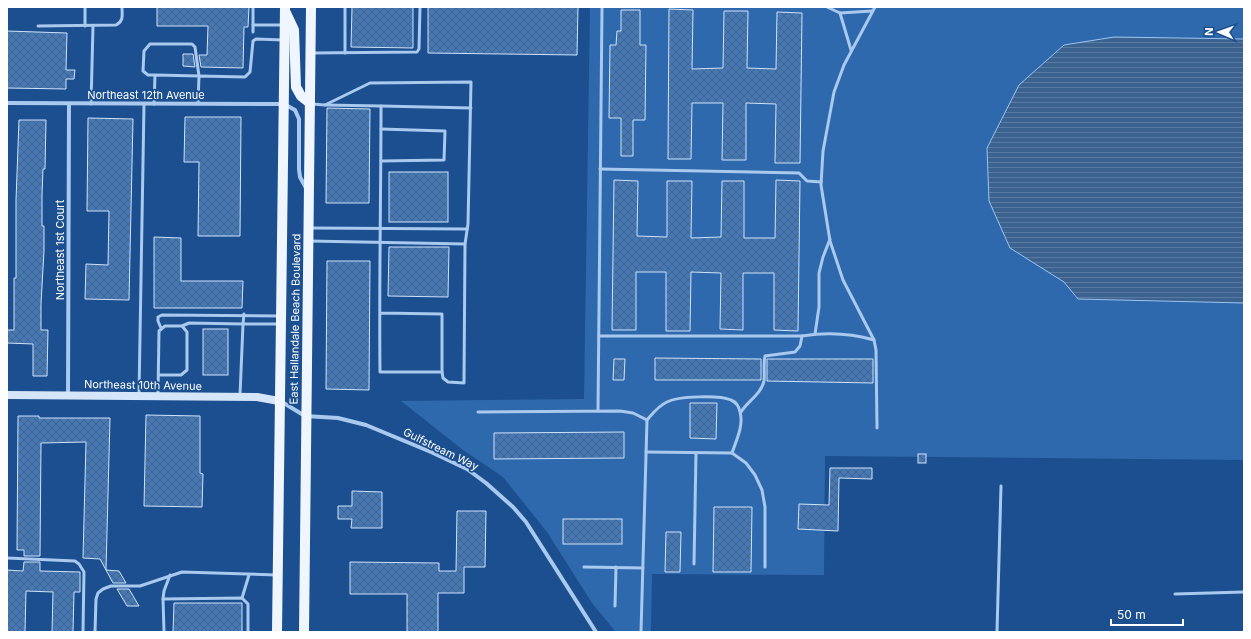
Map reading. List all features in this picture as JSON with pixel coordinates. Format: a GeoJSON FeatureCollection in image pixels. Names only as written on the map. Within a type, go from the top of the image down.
{"type":"FeatureCollection","features":[{"type":"Feature","properties":{"kind":"main road","name":"East Hallandale Beach Boulevard"},"geometry":{"type":"LineString","coordinates":[[304,632],[305,416],[310,196],[311,7]]}},
{"type":"Feature","properties":{"kind":"main road","name":"East Hallandale Beach Boulevard"},"geometry":{"type":"LineString","coordinates":[[278,632],[279,401],[285,9]]}},
{"type":"Feature","properties":{"kind":"main road"},"geometry":{"type":"LineString","coordinates":[[285,9],[294,30],[294,73],[297,92],[310,103]]}},
{"type":"Feature","properties":{"kind":"street","name":"Northeast 12th Avenue"},"geometry":{"type":"LineString","coordinates":[[7,103],[284,104]]}},
{"type":"Feature","properties":{"kind":"street","name":"Northeast 1st Court"},"geometry":{"type":"LineString","coordinates":[[68,395],[69,104]]}},
{"type":"Feature","properties":{"kind":"street"},"geometry":{"type":"LineString","coordinates":[[284,104],[295,110],[299,119],[300,177],[310,196]]}},
{"type":"Feature","properties":{"kind":"street","name":"Northeast 10th Avenue"},"geometry":{"type":"LineString","coordinates":[[7,395],[240,397],[279,401]]}},
{"type":"Feature","properties":{"kind":"street","name":"Gulfstream Way"},"geometry":{"type":"LineString","coordinates":[[279,401],[305,416],[338,418],[366,425],[431,452],[467,469],[486,482],[513,507],[526,522],[596,632]]}},
{"type":"Feature","properties":{"kind":"lane"},"geometry":{"type":"LineString","coordinates":[[85,7],[85,26]]}},
{"type":"Feature","properties":{"kind":"lane"},"geometry":{"type":"LineString","coordinates":[[38,26],[111,26],[120,23],[122,7]]}},
{"type":"Feature","properties":{"kind":"lane"},"geometry":{"type":"LineString","coordinates":[[253,7],[253,32]]}},
{"type":"Feature","properties":{"kind":"lane"},"geometry":{"type":"LineString","coordinates":[[345,7],[345,53]]}},
{"type":"Feature","properties":{"kind":"lane"},"geometry":{"type":"LineString","coordinates":[[310,53],[417,52],[419,49],[420,7]]}},
{"type":"Feature","properties":{"kind":"lane"},"geometry":{"type":"LineString","coordinates":[[598,411],[602,7]]}},
{"type":"Feature","properties":{"kind":"lane"},"geometry":{"type":"LineString","coordinates":[[827,7],[840,13],[872,11]]}},
{"type":"Feature","properties":{"kind":"lane"},"geometry":{"type":"LineString","coordinates":[[875,7],[851,51],[834,92],[823,151],[821,182],[830,239],[843,280],[874,340],[876,350],[876,428]]}},
{"type":"Feature","properties":{"kind":"lane"},"geometry":{"type":"LineString","coordinates":[[840,13],[850,42],[851,51]]}},
{"type":"Feature","properties":{"kind":"lane"},"geometry":{"type":"LineString","coordinates":[[253,25],[285,25]]}},
{"type":"Feature","properties":{"kind":"lane"},"geometry":{"type":"LineString","coordinates":[[91,104],[93,26]]}},
{"type":"Feature","properties":{"kind":"lane"},"geometry":{"type":"LineString","coordinates":[[198,104],[199,76],[195,47],[192,44],[150,44],[146,47],[143,55],[143,71],[148,75],[155,75],[199,76],[245,77],[250,72],[253,41],[256,39],[285,40]]}},
{"type":"Feature","properties":{"kind":"lane"},"geometry":{"type":"LineString","coordinates":[[154,104],[155,75]]}},
{"type":"Feature","properties":{"kind":"lane"},"geometry":{"type":"LineString","coordinates":[[325,105],[370,82],[471,82],[468,229],[465,244],[464,383],[448,382],[443,378],[442,314],[380,313]]}},
{"type":"Feature","properties":{"kind":"lane"},"geometry":{"type":"LineString","coordinates":[[310,103],[325,105],[471,108]]}},
{"type":"Feature","properties":{"kind":"lane"},"geometry":{"type":"LineString","coordinates":[[139,396],[144,104]]}},
{"type":"Feature","properties":{"kind":"lane"},"geometry":{"type":"LineString","coordinates":[[381,106],[380,372],[442,372]]}},
{"type":"Feature","properties":{"kind":"lane"},"geometry":{"type":"LineString","coordinates":[[381,129],[445,130],[444,160],[381,161]]}},
{"type":"Feature","properties":{"kind":"lane"},"geometry":{"type":"LineString","coordinates":[[600,169],[800,173],[807,181],[821,182]]}},
{"type":"Feature","properties":{"kind":"lane"},"geometry":{"type":"LineString","coordinates":[[309,228],[468,229]]}},
{"type":"Feature","properties":{"kind":"lane"},"geometry":{"type":"LineString","coordinates":[[815,334],[819,307],[819,273],[830,239]]}},
{"type":"Feature","properties":{"kind":"lane"},"geometry":{"type":"LineString","coordinates":[[309,241],[465,244]]}},
{"type":"Feature","properties":{"kind":"lane"},"geometry":{"type":"LineString","coordinates":[[162,328],[158,321],[158,317],[162,314],[244,314],[281,320]]}},
{"type":"Feature","properties":{"kind":"lane"},"geometry":{"type":"LineString","coordinates":[[240,397],[244,314]]}},
{"type":"Feature","properties":{"kind":"lane"},"geometry":{"type":"LineString","coordinates":[[158,396],[159,331],[165,326],[182,326],[189,323],[243,324],[281,320]]}},
{"type":"Feature","properties":{"kind":"lane"},"geometry":{"type":"LineString","coordinates":[[159,375],[182,375],[186,370],[187,332],[182,326]]}},
{"type":"Feature","properties":{"kind":"lane"},"geometry":{"type":"LineString","coordinates":[[598,336],[802,336],[815,334],[858,335],[874,340]]}},
{"type":"Feature","properties":{"kind":"lane"},"geometry":{"type":"LineString","coordinates":[[741,412],[746,403],[759,390],[764,382],[765,356],[795,352],[800,346],[802,336]]}},
{"type":"Feature","properties":{"kind":"lane"},"geometry":{"type":"LineString","coordinates":[[641,632],[647,420],[667,401],[681,398],[724,398],[732,401],[738,406],[741,412],[742,421],[732,453]]}},
{"type":"Feature","properties":{"kind":"lane"},"geometry":{"type":"LineString","coordinates":[[478,412],[620,411],[634,413],[647,420]]}},
{"type":"Feature","properties":{"kind":"lane"},"geometry":{"type":"LineString","coordinates":[[646,452],[732,453],[746,463],[755,475],[762,490],[765,507],[765,567]]}},
{"type":"Feature","properties":{"kind":"lane"},"geometry":{"type":"LineString","coordinates":[[694,564],[696,453]]}},
{"type":"Feature","properties":{"kind":"lane"},"geometry":{"type":"LineString","coordinates":[[997,632],[1001,486]]}},
{"type":"Feature","properties":{"kind":"lane"},"geometry":{"type":"LineString","coordinates":[[7,558],[75,561],[79,564],[84,572],[83,632]]}},
{"type":"Feature","properties":{"kind":"lane"},"geometry":{"type":"LineString","coordinates":[[584,567],[643,568]]}},
{"type":"Feature","properties":{"kind":"lane"},"geometry":{"type":"LineString","coordinates":[[614,606],[616,567]]}},
{"type":"Feature","properties":{"kind":"lane"},"geometry":{"type":"LineString","coordinates":[[95,632],[96,599],[98,593],[111,586],[140,586],[182,572],[278,575]]}},
{"type":"Feature","properties":{"kind":"lane"},"geometry":{"type":"LineString","coordinates":[[164,632],[163,599],[164,591],[170,575]]}},
{"type":"Feature","properties":{"kind":"lane"},"geometry":{"type":"LineString","coordinates":[[242,598],[249,575]]}},
{"type":"Feature","properties":{"kind":"lane"},"geometry":{"type":"LineString","coordinates":[[1175,594],[1244,592]]}},
{"type":"Feature","properties":{"kind":"lane"},"geometry":{"type":"LineString","coordinates":[[163,599],[242,598],[248,604],[248,632]]}},
{"type":"Feature","properties":{"kind":"shaded area"},"geometry":{"type":"Polygon","coordinates":[[[590,7],[1244,7],[1244,460],[825,456],[824,575],[652,574],[651,632],[615,631],[592,603],[547,532],[503,477],[463,450],[401,401],[584,399],[590,7]]]}},
{"type":"Feature","properties":{"kind":"shaded area"},"geometry":{"type":"Polygon","coordinates":[[[1114,37],[1244,39],[1244,303],[1078,299],[1064,282],[1010,248],[989,201],[987,148],[1019,85],[1064,45],[1114,37]]]}},
{"type":"Feature","properties":{"kind":"building"},"geometry":{"type":"Polygon","coordinates":[[[157,7],[249,7],[248,27],[244,27],[243,68],[201,67],[199,55],[207,55],[208,26],[157,26],[157,7]]]}},
{"type":"Feature","properties":{"kind":"building"},"geometry":{"type":"Polygon","coordinates":[[[352,7],[413,7],[413,48],[351,47],[352,7]]]}},
{"type":"Feature","properties":{"kind":"building"},"geometry":{"type":"Polygon","coordinates":[[[428,7],[578,7],[577,55],[428,53],[428,7]]]}},
{"type":"Feature","properties":{"kind":"building"},"geometry":{"type":"Polygon","coordinates":[[[669,9],[693,10],[692,69],[723,68],[724,11],[748,11],[747,68],[776,69],[777,12],[802,13],[800,163],[775,163],[776,104],[746,103],[746,160],[722,160],[723,103],[692,103],[691,159],[668,159],[669,9]]]}},
{"type":"Feature","properties":{"kind":"building"},"geometry":{"type":"Polygon","coordinates":[[[621,10],[640,10],[640,45],[646,45],[645,120],[633,120],[633,156],[621,156],[621,118],[609,118],[610,45],[616,45],[617,31],[621,31],[621,10]]]}},
{"type":"Feature","properties":{"kind":"building"},"geometry":{"type":"Polygon","coordinates":[[[7,31],[67,33],[66,70],[75,70],[74,79],[66,79],[66,89],[7,88],[7,31]]]}},
{"type":"Feature","properties":{"kind":"building"},"geometry":{"type":"Polygon","coordinates":[[[183,54],[193,54],[195,67],[183,66],[183,54]]]}},
{"type":"Feature","properties":{"kind":"building"},"geometry":{"type":"Polygon","coordinates":[[[327,108],[370,109],[369,203],[326,203],[327,108]]]}},
{"type":"Feature","properties":{"kind":"building"},"geometry":{"type":"Polygon","coordinates":[[[185,117],[241,117],[240,236],[198,236],[199,162],[184,162],[185,117]]]}},
{"type":"Feature","properties":{"kind":"building"},"geometry":{"type":"Polygon","coordinates":[[[88,118],[133,119],[129,300],[85,299],[86,264],[108,265],[109,211],[87,211],[88,118]]]}},
{"type":"Feature","properties":{"kind":"building"},"geometry":{"type":"Polygon","coordinates":[[[19,120],[46,120],[45,169],[43,169],[42,195],[44,251],[41,330],[48,330],[47,376],[33,376],[33,344],[7,343],[7,330],[14,330],[14,278],[16,278],[16,200],[19,120]]]}},
{"type":"Feature","properties":{"kind":"building"},"geometry":{"type":"Polygon","coordinates":[[[389,172],[448,172],[448,222],[389,222],[389,172]]]}},
{"type":"Feature","properties":{"kind":"building"},"geometry":{"type":"Polygon","coordinates":[[[614,180],[638,181],[637,236],[667,237],[667,181],[692,181],[691,238],[721,237],[722,181],[744,181],[744,238],[775,238],[776,180],[800,181],[798,331],[774,330],[774,273],[743,273],[743,330],[720,329],[721,273],[691,272],[690,331],[666,331],[666,272],[636,272],[636,330],[612,330],[614,180]]]}},
{"type":"Feature","properties":{"kind":"building"},"geometry":{"type":"Polygon","coordinates":[[[154,237],[181,238],[181,281],[243,281],[242,308],[154,308],[154,237]]]}},
{"type":"Feature","properties":{"kind":"building"},"geometry":{"type":"Polygon","coordinates":[[[389,247],[449,247],[448,297],[388,296],[389,247]]]}},
{"type":"Feature","properties":{"kind":"building"},"geometry":{"type":"Polygon","coordinates":[[[327,261],[370,261],[369,390],[326,389],[327,261]]]}},
{"type":"Feature","properties":{"kind":"building"},"geometry":{"type":"Polygon","coordinates":[[[203,329],[228,329],[228,375],[203,375],[203,329]]]}},
{"type":"Feature","properties":{"kind":"building"},"geometry":{"type":"Polygon","coordinates":[[[655,358],[761,359],[761,380],[655,380],[655,358]]]}},
{"type":"Feature","properties":{"kind":"building"},"geometry":{"type":"Polygon","coordinates":[[[614,359],[625,359],[624,380],[613,380],[614,359]]]}},
{"type":"Feature","properties":{"kind":"building"},"geometry":{"type":"Polygon","coordinates":[[[767,359],[873,359],[873,383],[767,381],[767,359]]]}},
{"type":"Feature","properties":{"kind":"building"},"geometry":{"type":"Polygon","coordinates":[[[690,403],[717,403],[716,439],[690,438],[690,403]]]}},
{"type":"Feature","properties":{"kind":"building"},"geometry":{"type":"Polygon","coordinates":[[[146,415],[200,416],[200,473],[203,474],[202,507],[144,506],[146,415]]]}},
{"type":"Feature","properties":{"kind":"building"},"geometry":{"type":"Polygon","coordinates":[[[18,416],[39,416],[39,418],[110,418],[106,570],[100,559],[83,558],[86,442],[41,443],[40,556],[24,556],[24,550],[17,550],[18,416]]]}},
{"type":"Feature","properties":{"kind":"building"},"geometry":{"type":"Polygon","coordinates":[[[624,432],[624,458],[494,459],[494,433],[624,432]]]}},
{"type":"Feature","properties":{"kind":"building"},"geometry":{"type":"Polygon","coordinates":[[[918,454],[926,454],[926,463],[918,463],[918,454]]]}},
{"type":"Feature","properties":{"kind":"building"},"geometry":{"type":"Polygon","coordinates":[[[830,468],[872,468],[872,479],[839,478],[838,531],[798,529],[799,504],[829,505],[830,468]]]}},
{"type":"Feature","properties":{"kind":"building"},"geometry":{"type":"Polygon","coordinates":[[[352,491],[382,492],[382,528],[351,528],[352,519],[338,519],[338,506],[352,506],[352,491]]]}},
{"type":"Feature","properties":{"kind":"building"},"geometry":{"type":"Polygon","coordinates":[[[714,507],[752,507],[751,572],[713,572],[714,507]]]}},
{"type":"Feature","properties":{"kind":"building"},"geometry":{"type":"Polygon","coordinates":[[[457,511],[486,511],[485,567],[464,567],[464,593],[438,593],[438,632],[407,632],[407,594],[350,594],[350,562],[439,563],[439,571],[456,571],[457,511]]]}},
{"type":"Feature","properties":{"kind":"building"},"geometry":{"type":"Polygon","coordinates":[[[563,519],[622,519],[622,544],[563,544],[563,519]]]}},
{"type":"Feature","properties":{"kind":"building"},"geometry":{"type":"Polygon","coordinates":[[[666,532],[681,532],[680,572],[665,572],[666,532]]]}},
{"type":"Feature","properties":{"kind":"building"},"geometry":{"type":"Polygon","coordinates":[[[24,562],[40,562],[40,571],[80,572],[80,592],[74,592],[73,632],[52,632],[53,592],[26,591],[25,632],[7,632],[7,570],[23,571],[24,562]]]}},
{"type":"Feature","properties":{"kind":"building"},"geometry":{"type":"Polygon","coordinates":[[[106,570],[119,571],[126,583],[113,583],[106,570]]]}},
{"type":"Feature","properties":{"kind":"building"},"geometry":{"type":"Polygon","coordinates":[[[117,589],[129,589],[139,606],[127,606],[117,589]]]}},
{"type":"Feature","properties":{"kind":"building"},"geometry":{"type":"Polygon","coordinates":[[[174,603],[242,603],[242,632],[173,632],[174,603]]]}}]}
